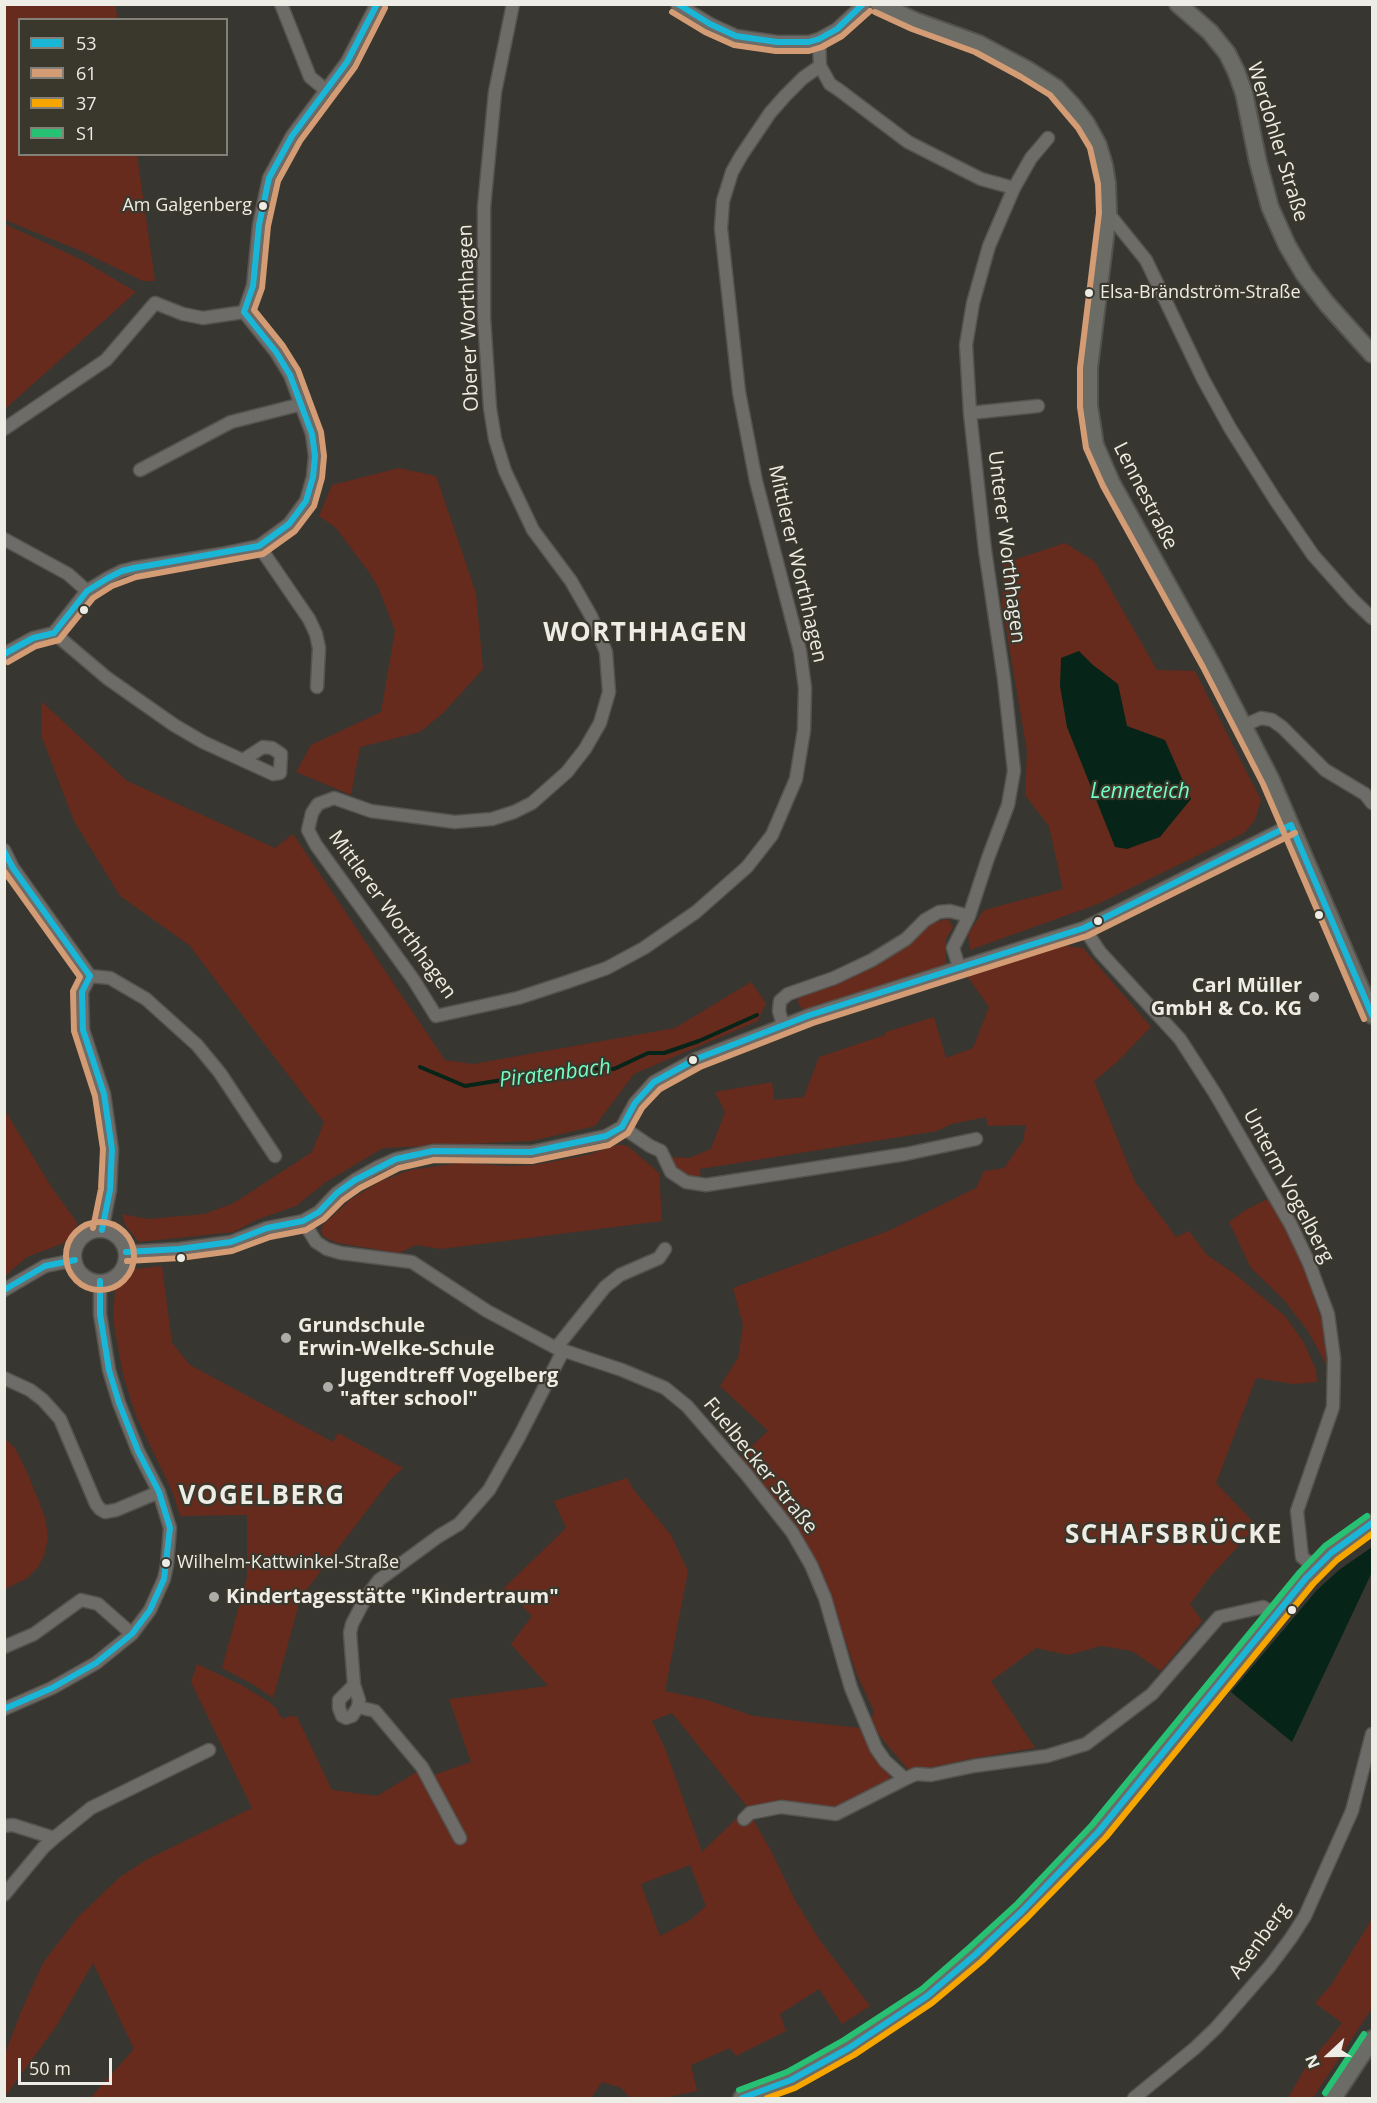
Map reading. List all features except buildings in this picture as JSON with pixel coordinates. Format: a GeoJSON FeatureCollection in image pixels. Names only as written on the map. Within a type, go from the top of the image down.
{"type":"FeatureCollection","features":[{"type":"Feature","properties":{"kind":"main road","name":"Lennestraße"},"geometry":{"type":"LineString","coordinates":[[879,4],[915,21],[979,44],[1056,88],[1086,123],[1098,145],[1107,183],[1108,213],[1089,368],[1089,406],[1095,445],[1111,482],[1211,663],[1243,726],[1291,825],[1372,1016]]}},
{"type":"Feature","properties":{"kind":"main road","name":"Werdohler Straße"},"geometry":{"type":"LineString","coordinates":[[1179,4],[1210,32],[1227,53],[1236,71],[1244,93],[1270,207],[1287,245],[1304,274],[1327,304],[1372,354]]}},
{"type":"Feature","properties":{"kind":"main road"},"geometry":{"type":"LineString","coordinates":[[742,2098],[791,2080],[858,2043],[927,1996],[989,1942],[1099,1831],[1275,1614],[1316,1568],[1350,1538],[1372,1523]]}},
{"type":"Feature","properties":{"kind":"main road"},"geometry":{"type":"LineString","coordinates":[[1333,2098],[1372,2039]]}},
{"type":"Feature","properties":{"kind":"street"},"geometry":{"type":"LineString","coordinates":[[281,4],[310,77],[327,91]]}},
{"type":"Feature","properties":{"kind":"street"},"geometry":{"type":"LineString","coordinates":[[244,312],[253,286],[259,225],[269,178],[288,142],[347,62],[377,4]]}},
{"type":"Feature","properties":{"kind":"street","name":"Oberer Worthhagen"},"geometry":{"type":"LineString","coordinates":[[334,798],[371,811],[455,822],[492,819],[514,812],[532,802],[567,772],[600,723],[609,692],[606,652],[591,616],[571,581],[534,530],[505,471],[495,439],[490,408],[484,318],[484,207],[495,92],[513,4]]}},
{"type":"Feature","properties":{"kind":"street"},"geometry":{"type":"LineString","coordinates":[[677,4],[710,24],[736,36],[777,42],[809,42],[819,39],[837,29],[864,4]]}},
{"type":"Feature","properties":{"kind":"street"},"geometry":{"type":"LineString","coordinates":[[819,39],[820,66],[830,84],[908,141],[981,179],[1014,188]]}},
{"type":"Feature","properties":{"kind":"street","name":"Mittlerer Worthhagen"},"geometry":{"type":"LineString","coordinates":[[334,798],[318,804],[312,813],[308,830],[413,979],[436,1016],[518,998],[616,963],[644,948],[696,912],[747,867],[772,836],[796,779],[804,730],[805,688],[800,651],[756,481],[739,392],[723,252],[723,201],[732,172],[770,113],[803,78],[820,66]]}},
{"type":"Feature","properties":{"kind":"street","name":"Unterer Worthhagen"},"geometry":{"type":"LineString","coordinates":[[959,968],[954,948],[969,916],[1008,805],[1014,771],[1004,679],[985,550],[970,413],[966,345],[973,303],[989,246],[1014,188],[1032,158],[1048,138]]}},
{"type":"Feature","properties":{"kind":"street"},"geometry":{"type":"LineString","coordinates":[[1108,213],[1146,260],[1203,379],[1230,428],[1276,501],[1313,555],[1372,618]]}},
{"type":"Feature","properties":{"kind":"street"},"geometry":{"type":"LineString","coordinates":[[4,429],[106,360],[155,303],[183,314],[203,318],[244,312]]}},
{"type":"Feature","properties":{"kind":"street"},"geometry":{"type":"LineString","coordinates":[[4,654],[33,638],[54,633],[87,591],[122,571],[259,546],[289,524],[306,501],[313,477],[315,456],[312,434],[290,375],[276,352],[244,312]]}},
{"type":"Feature","properties":{"kind":"street"},"geometry":{"type":"LineString","coordinates":[[140,470],[231,423],[302,404]]}},
{"type":"Feature","properties":{"kind":"street"},"geometry":{"type":"LineString","coordinates":[[970,413],[1038,406]]}},
{"type":"Feature","properties":{"kind":"street"},"geometry":{"type":"LineString","coordinates":[[4,539],[68,574],[87,591]]}},
{"type":"Feature","properties":{"kind":"street"},"geometry":{"type":"LineString","coordinates":[[259,546],[316,634],[320,648],[317,687]]}},
{"type":"Feature","properties":{"kind":"street"},"geometry":{"type":"LineString","coordinates":[[54,633],[138,702],[203,742],[243,760]]}},
{"type":"Feature","properties":{"kind":"street"},"geometry":{"type":"LineString","coordinates":[[1243,726],[1261,718],[1272,720],[1325,770],[1370,796]]}},
{"type":"Feature","properties":{"kind":"street"},"geometry":{"type":"LineString","coordinates":[[126,1252],[179,1249],[231,1242],[267,1227],[303,1221],[319,1212],[355,1180],[396,1159],[433,1151],[531,1152],[606,1136],[621,1127],[635,1103],[654,1082],[696,1059],[783,1025],[1084,928],[1291,825]]}},
{"type":"Feature","properties":{"kind":"street"},"geometry":{"type":"LineString","coordinates":[[4,850],[13,868],[90,976],[110,978],[146,999],[197,1045],[220,1073],[275,1156]]}},
{"type":"Feature","properties":{"kind":"street"},"geometry":{"type":"LineString","coordinates":[[783,1025],[779,1011],[780,1001],[788,994],[834,978],[873,960],[906,939],[925,920],[939,912],[950,911],[969,916]]}},
{"type":"Feature","properties":{"kind":"street","name":"Unterm Vogelberg"},"geometry":{"type":"LineString","coordinates":[[1084,928],[1100,952],[1180,1039],[1216,1095],[1291,1225],[1309,1263],[1328,1314],[1334,1358],[1333,1407],[1297,1511],[1302,1557],[1316,1568]]}},
{"type":"Feature","properties":{"kind":"street"},"geometry":{"type":"LineString","coordinates":[[90,976],[82,992],[83,1030],[104,1094],[112,1149],[110,1190],[102,1230]]}},
{"type":"Feature","properties":{"kind":"street"},"geometry":{"type":"LineString","coordinates":[[621,1127],[661,1151],[671,1172],[686,1182],[706,1185],[906,1154],[976,1138]]}},
{"type":"Feature","properties":{"kind":"street","name":"Fuelbecker Straße"},"geometry":{"type":"LineString","coordinates":[[303,1221],[316,1242],[327,1249],[341,1253],[412,1262],[487,1311],[560,1349],[622,1370],[665,1388],[687,1406],[753,1482],[792,1532],[811,1565],[825,1598],[851,1688],[876,1748],[885,1761],[905,1779]]}},
{"type":"Feature","properties":{"kind":"street"},"geometry":{"type":"LineString","coordinates":[[102,1230],[119,1238],[126,1252],[125,1261],[116,1276],[108,1280],[100,1281],[86,1277],[75,1260],[78,1244],[83,1237],[102,1230]]}},
{"type":"Feature","properties":{"kind":"street"},"geometry":{"type":"LineString","coordinates":[[354,1685],[339,1700],[342,1716],[346,1718],[352,1716],[358,1707],[350,1633],[352,1624],[365,1599],[379,1580],[459,1524],[489,1490],[519,1437],[560,1349],[605,1287],[620,1275],[658,1258],[665,1249]]}},
{"type":"Feature","properties":{"kind":"street"},"geometry":{"type":"LineString","coordinates":[[4,1290],[45,1266],[75,1260]]}},
{"type":"Feature","properties":{"kind":"street"},"geometry":{"type":"LineString","coordinates":[[4,1709],[52,1688],[96,1663],[132,1634],[150,1610],[162,1587],[167,1565],[170,1528],[159,1492],[138,1451],[109,1370],[100,1314],[100,1281]]}},
{"type":"Feature","properties":{"kind":"street"},"geometry":{"type":"LineString","coordinates":[[4,1378],[30,1390],[50,1406],[63,1426],[100,1509],[105,1512],[116,1510],[159,1492]]}},
{"type":"Feature","properties":{"kind":"street"},"geometry":{"type":"LineString","coordinates":[[4,1647],[34,1634],[81,1600],[98,1604],[132,1634]]}},
{"type":"Feature","properties":{"kind":"street"},"geometry":{"type":"LineString","coordinates":[[744,1819],[750,1813],[781,1806],[836,1814],[916,1774],[932,1775],[974,1766],[1047,1756],[1086,1744],[1152,1694],[1219,1617],[1263,1607],[1275,1614]]}},
{"type":"Feature","properties":{"kind":"street"},"geometry":{"type":"LineString","coordinates":[[358,1707],[375,1711],[422,1767],[460,1838]]}},
{"type":"Feature","properties":{"kind":"street","name":"Asenberg"},"geometry":{"type":"LineString","coordinates":[[1134,2098],[1216,2028],[1291,1938],[1305,1916],[1352,1811],[1372,1734]]}},
{"type":"Feature","properties":{"kind":"street"},"geometry":{"type":"LineString","coordinates":[[4,1895],[43,1848],[91,1808],[209,1750]]}},
{"type":"Feature","properties":{"kind":"street"},"geometry":{"type":"LineString","coordinates":[[4,1826],[13,1825],[54,1838]]}},
{"type":"Feature","properties":{"kind":"shaded area"},"geometry":{"type":"Polygon","coordinates":[[[4,5],[115,5],[118,18],[18,18],[18,156],[137,156],[155,281],[143,281],[81,251],[5,220],[4,5]]]}},
{"type":"Feature","properties":{"kind":"shaded area"},"geometry":{"type":"Polygon","coordinates":[[[5,224],[82,260],[136,292],[5,409],[5,224]]]}},
{"type":"Feature","properties":{"kind":"shaded area"},"geometry":{"type":"Polygon","coordinates":[[[399,468],[436,476],[476,593],[483,669],[443,713],[420,732],[360,747],[351,795],[296,772],[311,745],[381,712],[395,631],[379,589],[369,572],[336,528],[319,516],[332,485],[399,468]]]}},
{"type":"Feature","properties":{"kind":"shaded area"},"geometry":{"type":"Polygon","coordinates":[[[1065,543],[1095,562],[1157,670],[1195,671],[1261,800],[1255,820],[1244,833],[1098,904],[970,950],[968,934],[984,910],[1063,889],[1049,826],[1025,795],[1027,751],[1002,605],[1004,563],[1065,543]]]}},
{"type":"Feature","properties":{"kind":"shaded area"},"geometry":{"type":"Polygon","coordinates":[[[42,702],[127,781],[275,848],[293,834],[445,1060],[473,1064],[675,1028],[751,982],[766,1003],[758,1021],[634,1074],[595,1126],[532,1141],[383,1148],[326,1182],[296,1206],[256,1220],[234,1232],[139,1242],[125,1225],[122,1214],[148,1219],[204,1214],[234,1203],[312,1152],[324,1122],[189,945],[120,896],[74,821],[41,735],[42,702]]]}},
{"type":"Feature","properties":{"kind":"shaded area"},"geometry":{"type":"Polygon","coordinates":[[[948,919],[953,927],[946,939],[946,963],[934,973],[804,1011],[798,1003],[799,995],[882,960],[905,948],[930,923],[948,919]]]}},
{"type":"Feature","properties":{"kind":"shaded area"},"geometry":{"type":"Polygon","coordinates":[[[1059,945],[1083,948],[1151,1027],[1116,1063],[1094,1081],[1135,1182],[1176,1237],[1189,1231],[1207,1255],[1235,1274],[1285,1316],[1304,1343],[1316,1370],[1317,1382],[1293,1384],[1256,1378],[1216,1483],[1257,1526],[1209,1578],[1190,1604],[1202,1621],[1161,1671],[1132,1651],[1101,1646],[1068,1655],[1036,1648],[991,1681],[1035,1748],[910,1772],[870,1724],[874,1711],[857,1675],[821,1568],[796,1529],[739,1458],[768,1431],[720,1386],[738,1358],[743,1325],[733,1288],[888,1231],[976,1188],[984,1171],[1004,1168],[1023,1141],[1026,1125],[988,1126],[986,1117],[952,1124],[937,1131],[700,1169],[701,1180],[690,1178],[677,1171],[670,1157],[689,1158],[711,1149],[725,1112],[715,1092],[772,1082],[774,1100],[804,1097],[819,1057],[934,1017],[946,1058],[973,1048],[989,1007],[967,976],[1059,945]]]}},
{"type":"Feature","properties":{"kind":"shaded area"},"geometry":{"type":"Polygon","coordinates":[[[4,1109],[52,1188],[78,1224],[64,1243],[27,1257],[5,1276],[4,1109]]]}},
{"type":"Feature","properties":{"kind":"shaded area"},"geometry":{"type":"Polygon","coordinates":[[[617,1145],[629,1147],[659,1173],[662,1221],[441,1249],[416,1245],[399,1253],[337,1243],[324,1237],[321,1232],[322,1226],[350,1200],[379,1182],[410,1170],[460,1163],[534,1165],[587,1155],[617,1145]]]}},
{"type":"Feature","properties":{"kind":"shaded area"},"geometry":{"type":"Polygon","coordinates":[[[1271,1197],[1304,1267],[1323,1325],[1327,1366],[1308,1331],[1284,1300],[1251,1268],[1229,1222],[1271,1197]]]}},
{"type":"Feature","properties":{"kind":"shaded area"},"geometry":{"type":"Polygon","coordinates":[[[162,1266],[172,1343],[190,1365],[333,1442],[338,1433],[403,1468],[391,1479],[301,1597],[273,1698],[222,1668],[247,1577],[247,1515],[180,1516],[173,1493],[136,1416],[123,1375],[113,1319],[115,1290],[129,1278],[135,1269],[162,1266]]]}},
{"type":"Feature","properties":{"kind":"shaded area"},"geometry":{"type":"Polygon","coordinates":[[[4,1438],[15,1448],[27,1472],[45,1517],[48,1538],[44,1556],[38,1567],[26,1579],[5,1589],[4,1438]]]}},
{"type":"Feature","properties":{"kind":"shaded area"},"geometry":{"type":"Polygon","coordinates":[[[627,1478],[633,1489],[671,1535],[688,1571],[665,1691],[707,1700],[753,1716],[860,1728],[872,1751],[890,1773],[886,1783],[834,1812],[750,1810],[672,1713],[652,1721],[665,1748],[702,1852],[736,1819],[751,1816],[796,1902],[821,1942],[870,2006],[842,2024],[819,1989],[780,2014],[786,2031],[736,2056],[730,2048],[691,2065],[697,2091],[663,2098],[630,2098],[621,2088],[602,2082],[591,2098],[90,2098],[134,2049],[93,1963],[57,2025],[4,2098],[4,2057],[20,2014],[43,1963],[78,1917],[120,1877],[146,1860],[252,1808],[191,1682],[197,1664],[243,1686],[269,1702],[283,1719],[290,1716],[297,1717],[332,1790],[377,1796],[420,1770],[425,1778],[471,1762],[449,1699],[548,1686],[511,1644],[532,1616],[504,1588],[566,1528],[554,1501],[627,1478]],[[690,1865],[641,1884],[660,1936],[690,1920],[706,1906],[690,1865]]]}},
{"type":"Feature","properties":{"kind":"shaded area"},"geometry":{"type":"Polygon","coordinates":[[[1372,1919],[1372,2008],[1313,2098],[1288,2098],[1305,2068],[1342,2023],[1315,2003],[1331,1985],[1372,1919]]]}},
{"type":"Feature","properties":{"kind":"water","name":"Lenneteich"},"geometry":{"type":"Polygon","coordinates":[[[1079,651],[1118,684],[1127,726],[1165,740],[1191,799],[1160,837],[1127,849],[1115,847],[1067,727],[1060,686],[1061,658],[1079,651]]]}},
{"type":"Feature","properties":{"kind":"water"},"geometry":{"type":"Polygon","coordinates":[[[1372,1547],[1372,1572],[1292,1742],[1231,1692],[1317,1590],[1339,1570],[1372,1547]]]}},
{"type":"Feature","properties":{"kind":"waterway","name":"Piratenbach"},"geometry":{"type":"LineString","coordinates":[[420,1067],[465,1086],[576,1068],[614,1069],[648,1053],[664,1053],[699,1041],[757,1015]]}},
{"type":"Feature","properties":{"kind":"transit line","name":"53"},"geometry":{"type":"LineString","coordinates":[[244,312],[253,286],[259,225],[269,178],[292,136],[347,62],[377,4]]}},
{"type":"Feature","properties":{"kind":"transit line","name":"53"},"geometry":{"type":"LineString","coordinates":[[678,4],[710,24],[736,36],[777,42],[809,42],[819,39],[837,29],[863,4]]}},
{"type":"Feature","properties":{"kind":"transit line","name":"61"},"geometry":{"type":"LineString","coordinates":[[8,662],[36,646],[59,640],[93,598],[112,586],[136,577],[263,554],[295,531],[314,506],[322,478],[324,456],[321,432],[298,370],[283,346],[254,310],[262,288],[268,226],[278,181],[300,141],[355,67],[385,8]]}},
{"type":"Feature","properties":{"kind":"transit line","name":"61"},"geometry":{"type":"LineString","coordinates":[[672,12],[705,32],[734,45],[776,51],[809,51],[842,36],[870,11]]}},
{"type":"Feature","properties":{"kind":"transit line","name":"61"},"geometry":{"type":"LineString","coordinates":[[875,12],[912,29],[975,52],[1050,95],[1078,128],[1090,148],[1098,184],[1099,213],[1080,368],[1080,407],[1086,448],[1103,486],[1203,667],[1263,784],[1364,1019]]}},
{"type":"Feature","properties":{"kind":"transit line","name":"53"},"geometry":{"type":"LineString","coordinates":[[4,654],[33,638],[54,633],[87,591],[108,578],[134,568],[259,546],[289,524],[306,501],[313,477],[315,456],[312,434],[290,375],[276,352],[244,312]]}},
{"type":"Feature","properties":{"kind":"transit line","name":"53"},"geometry":{"type":"LineString","coordinates":[[1291,825],[1372,1015]]}},
{"type":"Feature","properties":{"kind":"transit line","name":"53"},"geometry":{"type":"LineString","coordinates":[[126,1252],[179,1249],[231,1242],[267,1228],[303,1221],[319,1212],[337,1193],[355,1180],[396,1159],[433,1151],[531,1152],[606,1136],[622,1127],[635,1103],[654,1082],[696,1059],[810,1015],[1084,928],[1291,825]]}},
{"type":"Feature","properties":{"kind":"transit line","name":"61"},"geometry":{"type":"LineString","coordinates":[[127,1261],[180,1258],[232,1251],[270,1237],[306,1230],[324,1219],[343,1200],[360,1188],[399,1168],[434,1160],[532,1161],[609,1145],[628,1133],[642,1108],[660,1089],[700,1067],[813,1023],[1087,936],[1295,833]]}},
{"type":"Feature","properties":{"kind":"transit line","name":"53"},"geometry":{"type":"LineString","coordinates":[[4,851],[13,868],[90,976],[82,992],[83,1030],[104,1094],[112,1149],[110,1190],[102,1230]]}},
{"type":"Feature","properties":{"kind":"transit line","name":"61"},"geometry":{"type":"LineString","coordinates":[[4,871],[80,977],[73,991],[74,1031],[95,1096],[103,1149],[101,1189],[93,1228]]}},
{"type":"Feature","properties":{"kind":"transit line","name":"61"},"geometry":{"type":"LineString","coordinates":[[93,1222],[107,1222],[119,1227],[129,1237],[134,1256],[129,1275],[119,1285],[107,1290],[93,1290],[81,1285],[71,1275],[66,1263],[66,1249],[71,1237],[81,1227],[93,1222]]}},
{"type":"Feature","properties":{"kind":"transit line","name":"53"},"geometry":{"type":"LineString","coordinates":[[4,1290],[45,1266],[75,1260]]}},
{"type":"Feature","properties":{"kind":"transit line","name":"53"},"geometry":{"type":"LineString","coordinates":[[4,1709],[52,1688],[96,1663],[132,1634],[150,1610],[164,1579],[170,1528],[159,1492],[138,1451],[109,1370],[100,1314],[100,1281]]}},
{"type":"Feature","properties":{"kind":"transit line","name":"S1"},"geometry":{"type":"LineString","coordinates":[[739,2090],[787,2072],[844,2040],[922,1989],[1016,1905],[1092,1825],[1300,1572],[1325,1546],[1367,1516]]}},
{"type":"Feature","properties":{"kind":"transit line","name":"53"},"geometry":{"type":"LineString","coordinates":[[742,2098],[791,2080],[849,2048],[927,1996],[976,1954],[1022,1911],[1099,1831],[1306,1578],[1331,1553],[1372,1523]]}},
{"type":"Feature","properties":{"kind":"transit line","name":"37"},"geometry":{"type":"LineString","coordinates":[[767,2098],[795,2088],[854,2055],[932,2003],[982,1961],[1106,1837],[1313,1584],[1337,1560],[1372,1534]]}},
{"type":"Feature","properties":{"kind":"transit line","name":"S1"},"geometry":{"type":"LineString","coordinates":[[1325,2093],[1364,2034]]}},
{"type":"Feature","properties":{"kind":"place","name":"Am Galgenberg"},"geometry":{"type":"Point","coordinates":[263,206]}},
{"type":"Feature","properties":{"kind":"place","name":"Elsa-Brändström-Straße"},"geometry":{"type":"Point","coordinates":[1089,293]}},
{"type":"Feature","properties":{"kind":"place","name":"Carl Müller GmbH & Co. KG"},"geometry":{"type":"Point","coordinates":[1314,997]}},
{"type":"Feature","properties":{"kind":"place","name":"Grundschule Erwin-Welke-Schule"},"geometry":{"type":"Point","coordinates":[286,1338]}},
{"type":"Feature","properties":{"kind":"place","name":"Jugendtreff Vogelberg \"after school\""},"geometry":{"type":"Point","coordinates":[328,1387]}},
{"type":"Feature","properties":{"kind":"place","name":"Wilhelm-Kattwinkel-Straße"},"geometry":{"type":"Point","coordinates":[166,1563]}},
{"type":"Feature","properties":{"kind":"place","name":"Kindertagesstätte \"Kindertraum\""},"geometry":{"type":"Point","coordinates":[214,1597]}},
{"type":"Feature","properties":{"kind":"district","name":"WORTHHAGEN"},"geometry":{"type":"Point","coordinates":[646,634]}},
{"type":"Feature","properties":{"kind":"district","name":"VOGELBERG"},"geometry":{"type":"Point","coordinates":[262,1497]}},
{"type":"Feature","properties":{"kind":"district","name":"SCHAFSBRÜCKE"},"geometry":{"type":"Point","coordinates":[1174,1536]}}]}
